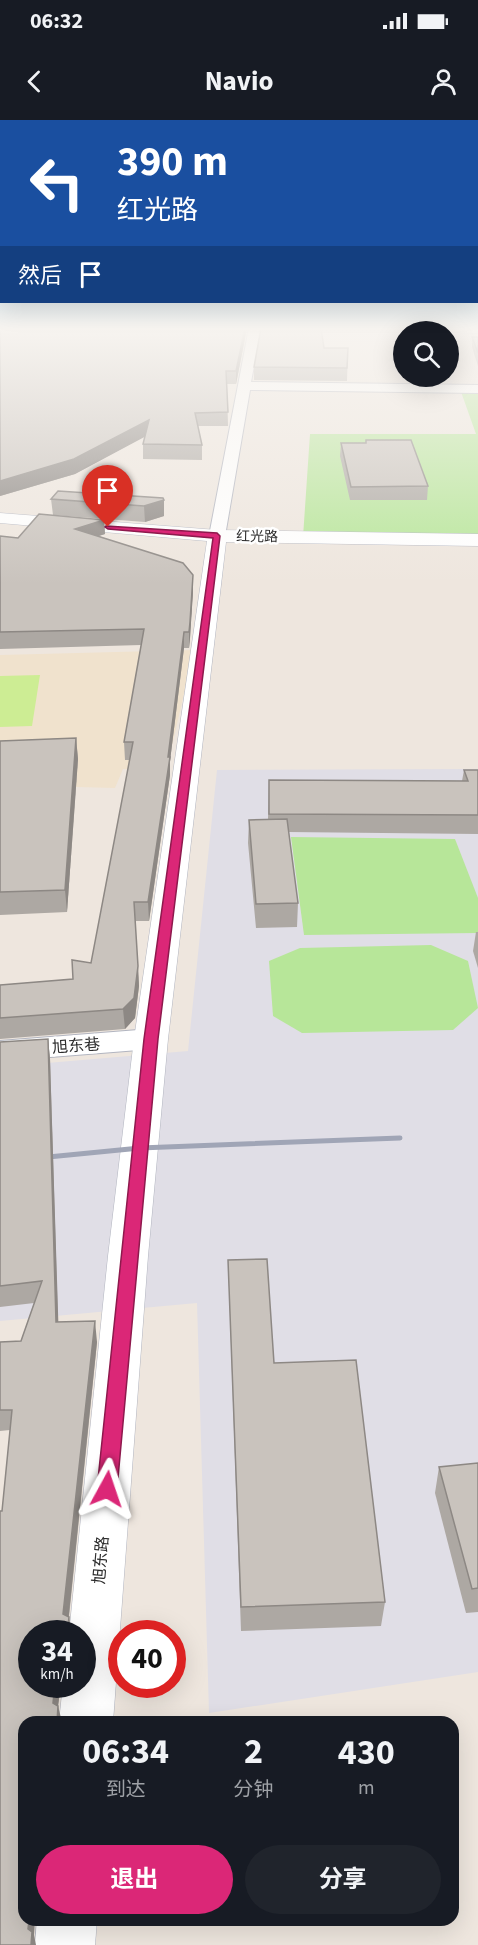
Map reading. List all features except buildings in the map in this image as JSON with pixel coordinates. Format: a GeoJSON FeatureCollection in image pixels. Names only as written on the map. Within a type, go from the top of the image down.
{"type":"FeatureCollection","features":[{"type":"Feature","properties":{"kind":"street","name":"旭东路"},"geometry":{"type":"LineString","coordinates":[[87,1716],[128,1256],[151,1039],[217,536],[239,413]]}},
{"type":"Feature","properties":{"kind":"street","name":"红光路"},"geometry":{"type":"LineString","coordinates":[[0,518],[217,536],[478,540]]}},
{"type":"Feature","properties":{"kind":"street","name":"旭东巷"},"geometry":{"type":"LineString","coordinates":[[0,1051],[151,1039]]}},
{"type":"Feature","properties":{"kind":"street"},"geometry":{"type":"LineString","coordinates":[[65,1945],[67,1926]]}},
{"type":"Feature","properties":{"kind":"shaded area"},"geometry":{"type":"Polygon","coordinates":[[[194,650],[166,772],[123,769],[115,788],[0,785],[0,655],[194,650]]]}},
{"type":"Feature","properties":{"kind":"shaded area"},"geometry":{"type":"Polygon","coordinates":[[[478,769],[478,1672],[209,1713],[197,1303],[0,1321],[0,1067],[188,1051],[217,770],[478,769]]]}},
{"type":"Feature","properties":{"kind":"green space"},"geometry":{"type":"Polygon","coordinates":[[[469,413],[478,413],[478,540],[303,537],[310,434],[476,434],[469,413]]]}},
{"type":"Feature","properties":{"kind":"green space"},"geometry":{"type":"Polygon","coordinates":[[[40,675],[32,726],[0,727],[0,676],[40,675]]]}},
{"type":"Feature","properties":{"kind":"green space"},"geometry":{"type":"Polygon","coordinates":[[[291,837],[455,839],[478,898],[478,933],[304,935],[291,837]]]}},
{"type":"Feature","properties":{"kind":"green space"},"geometry":{"type":"Polygon","coordinates":[[[431,945],[468,961],[478,1008],[453,1030],[302,1033],[273,1016],[269,961],[300,948],[431,945]]]}},
{"type":"Feature","properties":{"kind":"railway"},"geometry":{"type":"LineString","coordinates":[[38,1158],[140,1148],[400,1138]]}},
{"type":"Feature","properties":{"kind":"route"},"geometry":{"type":"LineString","coordinates":[[107,1489],[151,1039],[217,536],[108,527]]}}]}
